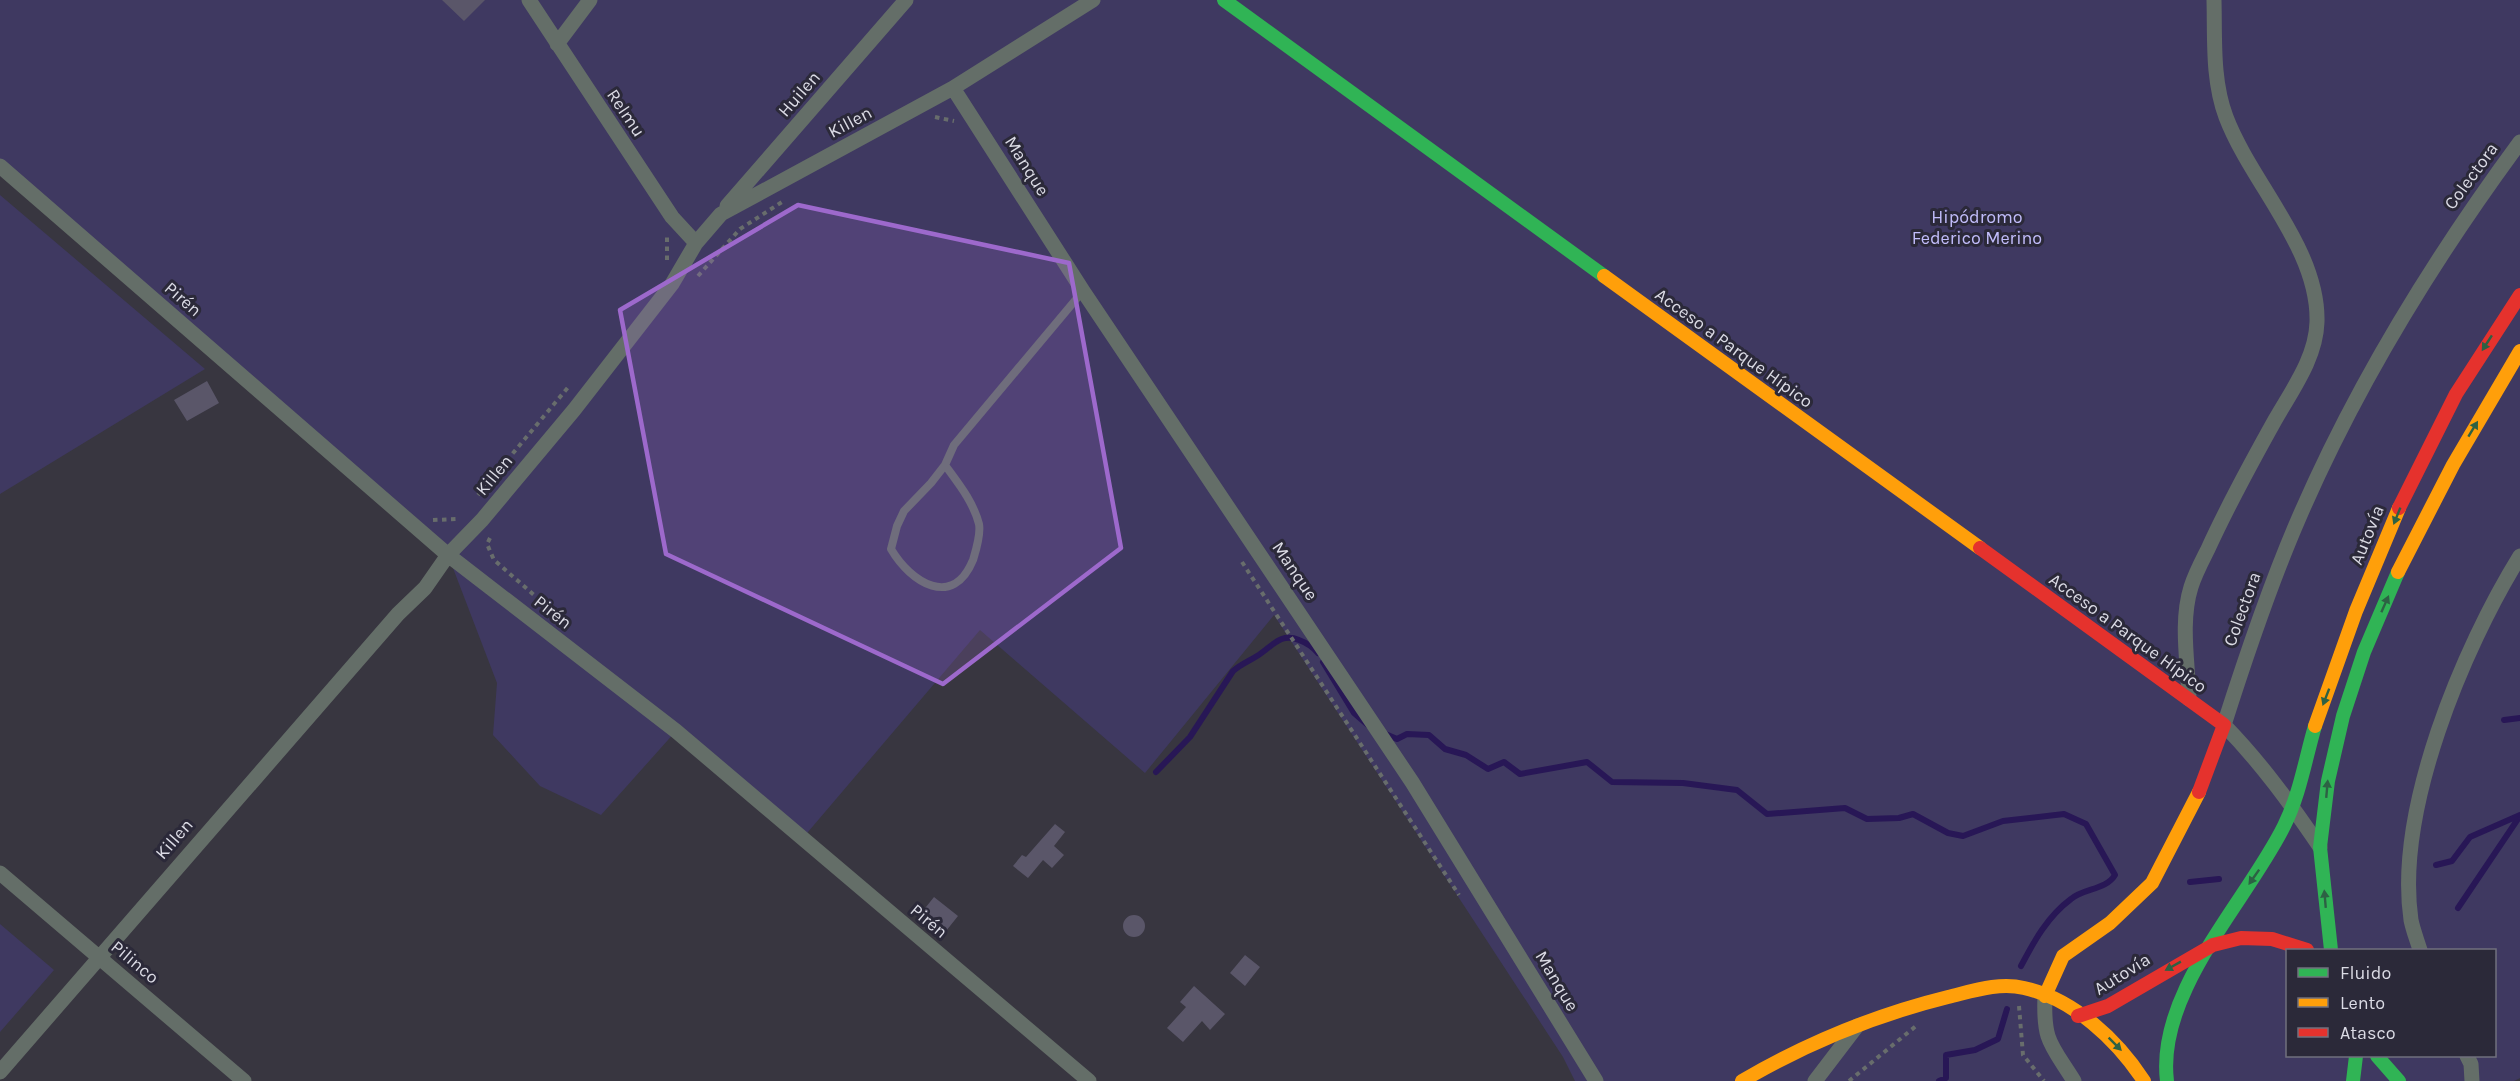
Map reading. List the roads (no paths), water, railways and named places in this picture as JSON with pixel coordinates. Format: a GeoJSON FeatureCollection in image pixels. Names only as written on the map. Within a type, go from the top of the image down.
{"type":"FeatureCollection","features":[{"type":"Feature","properties":{"kind":"street","name":"Relmu"},"geometry":{"type":"LineString","coordinates":[[529,0],[672,217],[696,243]]}},
{"type":"Feature","properties":{"kind":"street"},"geometry":{"type":"LineString","coordinates":[[557,44],[590,0]]}},
{"type":"Feature","properties":{"kind":"street","name":"Huilen"},"geometry":{"type":"LineString","coordinates":[[721,214],[906,0]]}},
{"type":"Feature","properties":{"kind":"street","name":"Killen"},"geometry":{"type":"LineString","coordinates":[[0,1072],[98,956],[398,614],[425,588],[448,555],[482,520],[574,410],[672,284],[696,243],[721,214],[953,88],[1093,0]]}},
{"type":"Feature","properties":{"kind":"street","name":"Acceso a Parque Hípico"},"geometry":{"type":"LineString","coordinates":[[1224,0],[2224,725]]}},
{"type":"Feature","properties":{"kind":"street"},"geometry":{"type":"LineString","coordinates":[[2189,699],[2186,614],[2191,586],[2228,507],[2315,344],[2317,320],[2313,283],[2302,256],[2225,116],[2217,82],[2214,0]]}},
{"type":"Feature","properties":{"kind":"street","name":"Manque"},"geometry":{"type":"LineString","coordinates":[[953,88],[1083,291],[1407,773],[1596,1081]]}},
{"type":"Feature","properties":{"kind":"street","name":"Colectora"},"geometry":{"type":"LineString","coordinates":[[2074,1081],[2048,1041],[2044,1027],[2045,996],[2056,967],[2063,956],[2110,923],[2152,883],[2190,814],[2213,759],[2272,582],[2326,459],[2382,354],[2440,254],[2520,142]]}},
{"type":"Feature","properties":{"kind":"street","name":"Pirén"},"geometry":{"type":"LineString","coordinates":[[0,166],[448,555],[676,731],[1089,1081]]}},
{"type":"Feature","properties":{"kind":"street","name":"Autovía"},"geometry":{"type":"LineString","coordinates":[[2167,1081],[2169,1040],[2178,1008],[2205,949],[2263,863],[2297,797],[2316,724],[2401,505],[2430,441],[2453,398],[2520,295]]}},
{"type":"Feature","properties":{"kind":"street"},"geometry":{"type":"LineString","coordinates":[[2331,949],[2320,847],[2328,775],[2354,687],[2378,620],[2438,494],[2520,351]]}},
{"type":"Feature","properties":{"kind":"street"},"geometry":{"type":"LineString","coordinates":[[2419,949],[2411,921],[2409,884],[2411,847],[2424,779],[2465,662],[2485,619],[2520,556]]}},
{"type":"Feature","properties":{"kind":"street"},"geometry":{"type":"LineString","coordinates":[[2224,725],[2272,776],[2291,808],[2320,847]]}},
{"type":"Feature","properties":{"kind":"street","name":"Pilinco"},"geometry":{"type":"LineString","coordinates":[[0,873],[244,1081]]}},
{"type":"Feature","properties":{"kind":"street","name":"Autovía"},"geometry":{"type":"LineString","coordinates":[[2078,1016],[2116,1004],[2165,970],[2205,949],[2253,937],[2279,938],[2303,949]]}},
{"type":"Feature","properties":{"kind":"street"},"geometry":{"type":"LineString","coordinates":[[1742,1081],[1860,1021],[1918,1004],[1998,987],[2024,988],[2045,996],[2078,1016]]}},
{"type":"Feature","properties":{"kind":"street","name":"Autovía"},"geometry":{"type":"LineString","coordinates":[[2078,1016],[2110,1038],[2144,1081]]}},
{"type":"Feature","properties":{"kind":"street"},"geometry":{"type":"LineString","coordinates":[[1815,1081],[1860,1021]]}},
{"type":"Feature","properties":{"kind":"street"},"geometry":{"type":"LineString","coordinates":[[2353,1081],[2356,1057]]}},
{"type":"Feature","properties":{"kind":"street"},"geometry":{"type":"LineString","coordinates":[[2379,1057],[2399,1081]]}},
{"type":"Feature","properties":{"kind":"street"},"geometry":{"type":"LineString","coordinates":[[2467,1057],[2472,1081]]}},
{"type":"Feature","properties":{"kind":"lane"},"geometry":{"type":"LineString","coordinates":[[945,465],[971,502],[979,526],[976,550],[970,567],[957,584],[945,589],[929,586],[898,560],[891,549],[897,526],[904,511],[945,465],[954,445],[1083,291]]}},
{"type":"Feature","properties":{"kind":"waterway"},"geometry":{"type":"LineString","coordinates":[[1156,772],[1190,737],[1233,671],[1281,639],[1292,638],[1304,642],[1318,653]]}},
{"type":"Feature","properties":{"kind":"waterway"},"geometry":{"type":"LineString","coordinates":[[1323,662],[1354,713],[1369,726]]}},
{"type":"Feature","properties":{"kind":"waterway"},"geometry":{"type":"LineString","coordinates":[[2504,720],[2520,718]]}},
{"type":"Feature","properties":{"kind":"waterway"},"geometry":{"type":"LineString","coordinates":[[1383,733],[1397,739],[1407,734],[1429,735],[1445,749],[1466,755],[1488,769],[1504,762],[1520,774],[1587,762],[1612,782],[1683,783],[1737,790],[1767,814],[1845,808],[1867,819],[1899,818],[1913,814],[1948,833],[1963,836],[2003,821],[2064,814],[2086,824],[2115,875],[2106,884],[2076,895],[2055,913],[2031,947],[2021,966]]}},
{"type":"Feature","properties":{"kind":"waterway"},"geometry":{"type":"LineString","coordinates":[[2436,865],[2452,861],[2470,837],[2520,815]]}},
{"type":"Feature","properties":{"kind":"waterway"},"geometry":{"type":"LineString","coordinates":[[2458,908],[2520,816]]}},
{"type":"Feature","properties":{"kind":"waterway"},"geometry":{"type":"LineString","coordinates":[[2190,882],[2219,879]]}},
{"type":"Feature","properties":{"kind":"waterway"},"geometry":{"type":"LineString","coordinates":[[1939,1081],[1946,1078],[1946,1055],[1975,1050],[1998,1039],[2007,1009]]}},
{"type":"Feature","properties":{"kind":"park label","name":"Hipódromo Federico Merino"},"geometry":{"type":"Point","coordinates":[1977,227]}}]}
